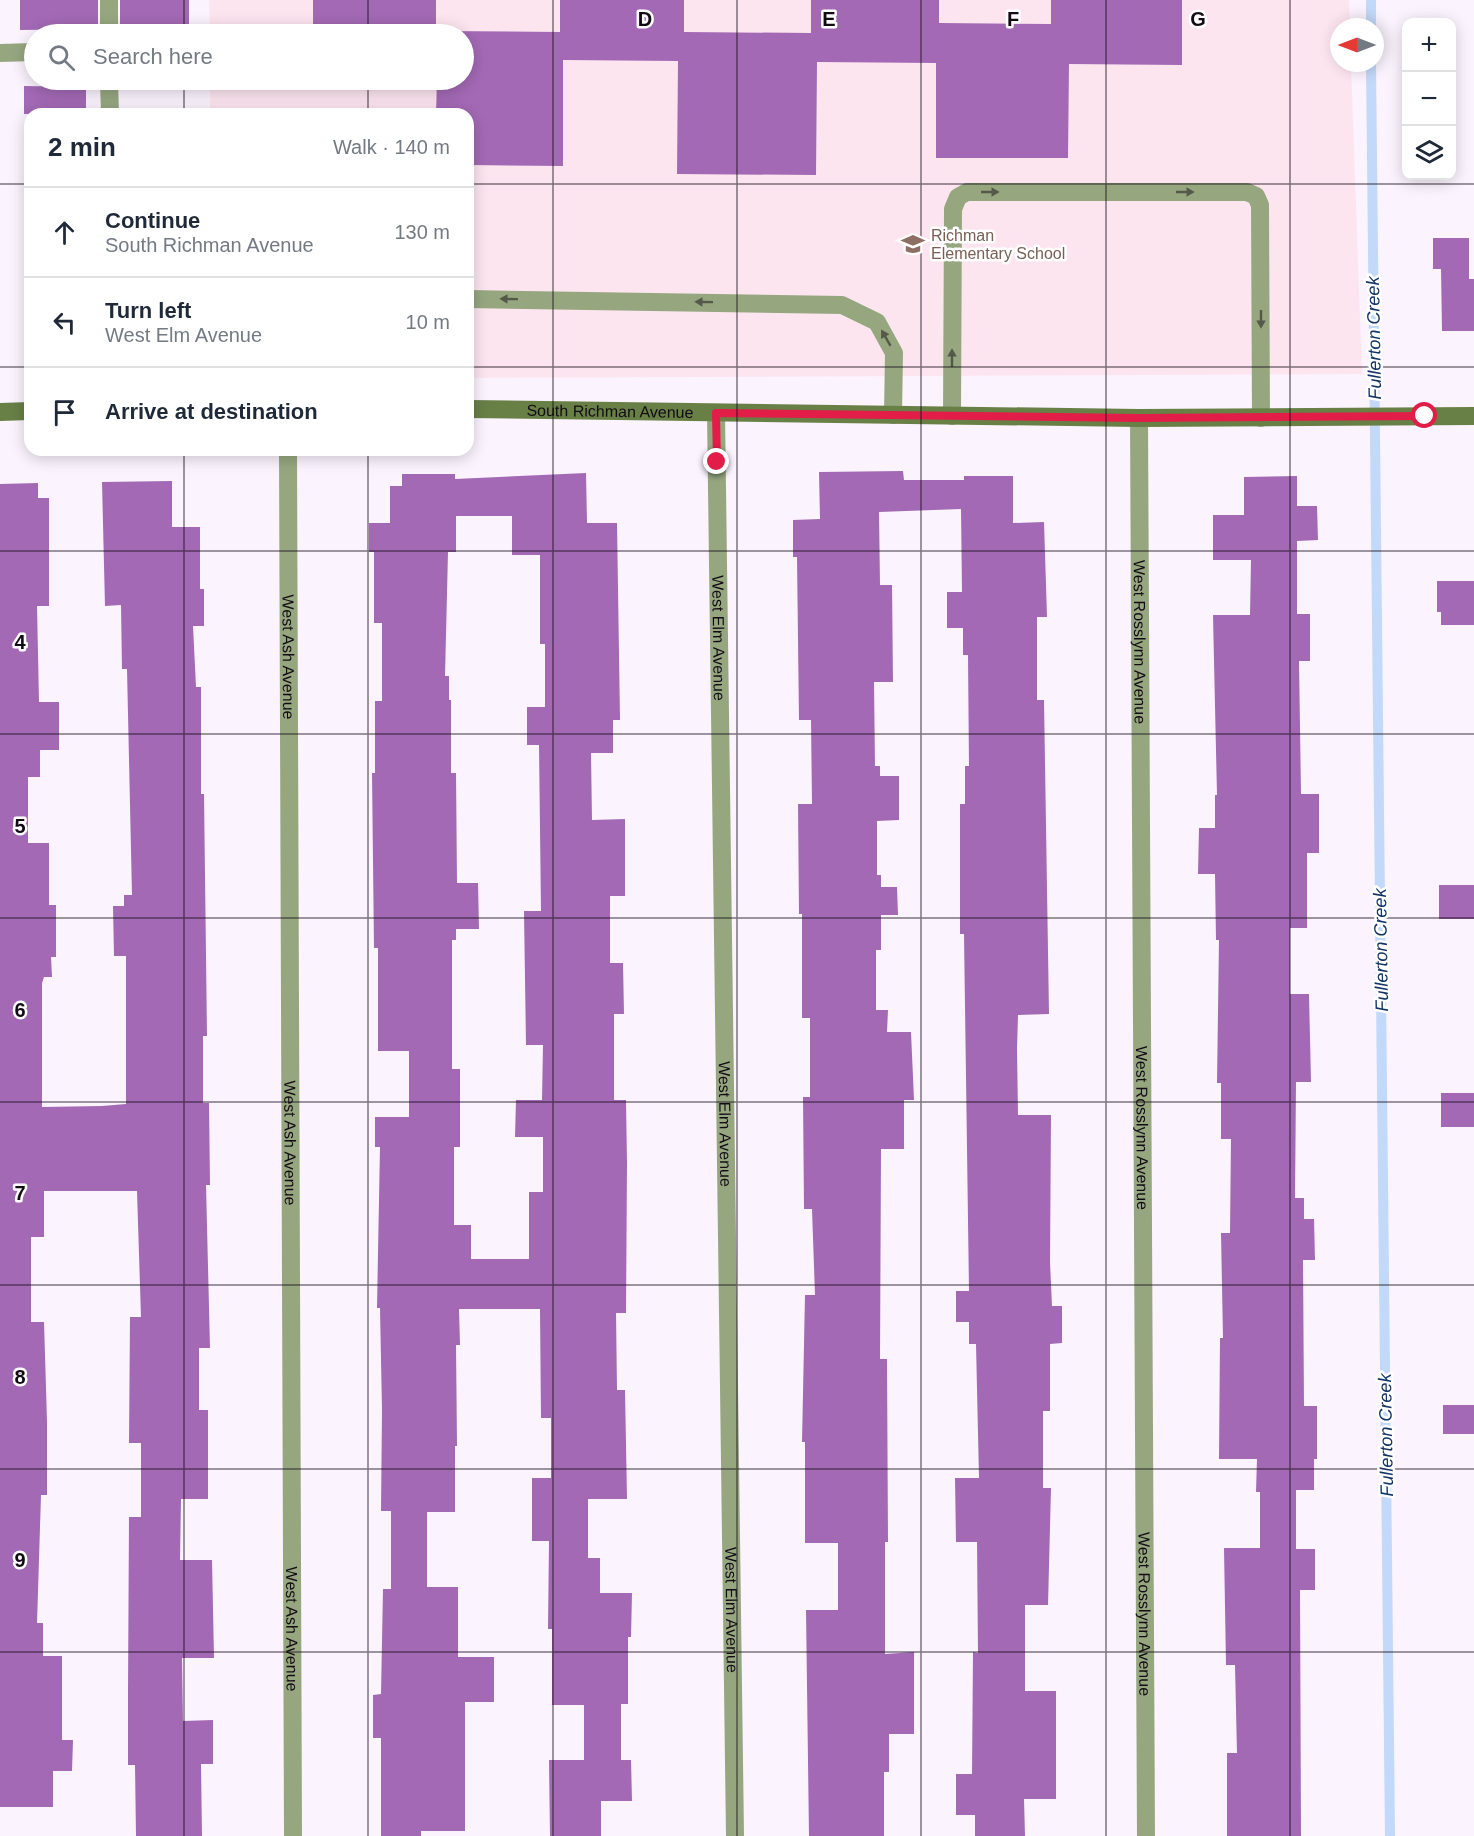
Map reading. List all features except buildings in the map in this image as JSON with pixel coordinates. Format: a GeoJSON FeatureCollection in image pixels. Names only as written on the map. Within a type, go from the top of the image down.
{"type":"FeatureCollection","features":[{"type":"Feature","properties":{"kind":"street"},"geometry":{"type":"LineString","coordinates":[[109,0],[109,24]]}},
{"type":"Feature","properties":{"kind":"street"},"geometry":{"type":"LineString","coordinates":[[0,53],[24,52]]}},
{"type":"Feature","properties":{"kind":"street"},"geometry":{"type":"LineString","coordinates":[[109,90],[110,108]]}},
{"type":"Feature","properties":{"kind":"street"},"geometry":{"type":"LineString","coordinates":[[952,416],[953,209],[958,197],[967,192],[1247,192],[1256,196],[1260,205],[1261,418]]}},
{"type":"Feature","properties":{"kind":"street"},"geometry":{"type":"LineString","coordinates":[[474,299],[842,305],[877,322],[894,353],[893,416]]}},
{"type":"Feature","properties":{"kind":"street","name":"South Richman Avenue"},"geometry":{"type":"LineString","coordinates":[[474,409],[1139,418],[1474,416]]}},
{"type":"Feature","properties":{"kind":"street"},"geometry":{"type":"LineString","coordinates":[[0,412],[24,411]]}},
{"type":"Feature","properties":{"kind":"street","name":"West Elm Avenue"},"geometry":{"type":"LineString","coordinates":[[716,413],[735,1836]]}},
{"type":"Feature","properties":{"kind":"street","name":"West Rosslynn Avenue"},"geometry":{"type":"LineString","coordinates":[[1139,418],[1146,1836]]}},
{"type":"Feature","properties":{"kind":"street","name":"West Ash Avenue"},"geometry":{"type":"LineString","coordinates":[[288,456],[293,1836]]}},
{"type":"Feature","properties":{"kind":"shaded area","name":"Richman Elementary School"},"geometry":{"type":"Polygon","coordinates":[[[209,0],[1349,0],[1350,18],[1330,18],[1330,72],[1351,72],[1362,374],[474,378],[474,108],[210,108],[210,90],[474,90],[474,24],[210,24],[209,0]]]}},
{"type":"Feature","properties":{"kind":"waterway","name":"Fullerton Creek"},"geometry":{"type":"LineString","coordinates":[[1371,0],[1371,18]]}},
{"type":"Feature","properties":{"kind":"waterway","name":"Fullerton Creek"},"geometry":{"type":"LineString","coordinates":[[1371,72],[1390,1836]]}},
{"type":"Feature","properties":{"kind":"place","name":"Richman Elementary School"},"geometry":{"type":"Point","coordinates":[913,244]}},
{"type":"Feature","properties":{"kind":"route"},"geometry":{"type":"LineString","coordinates":[[717,462],[716,413],[1139,418],[1425,416]]}}]}
